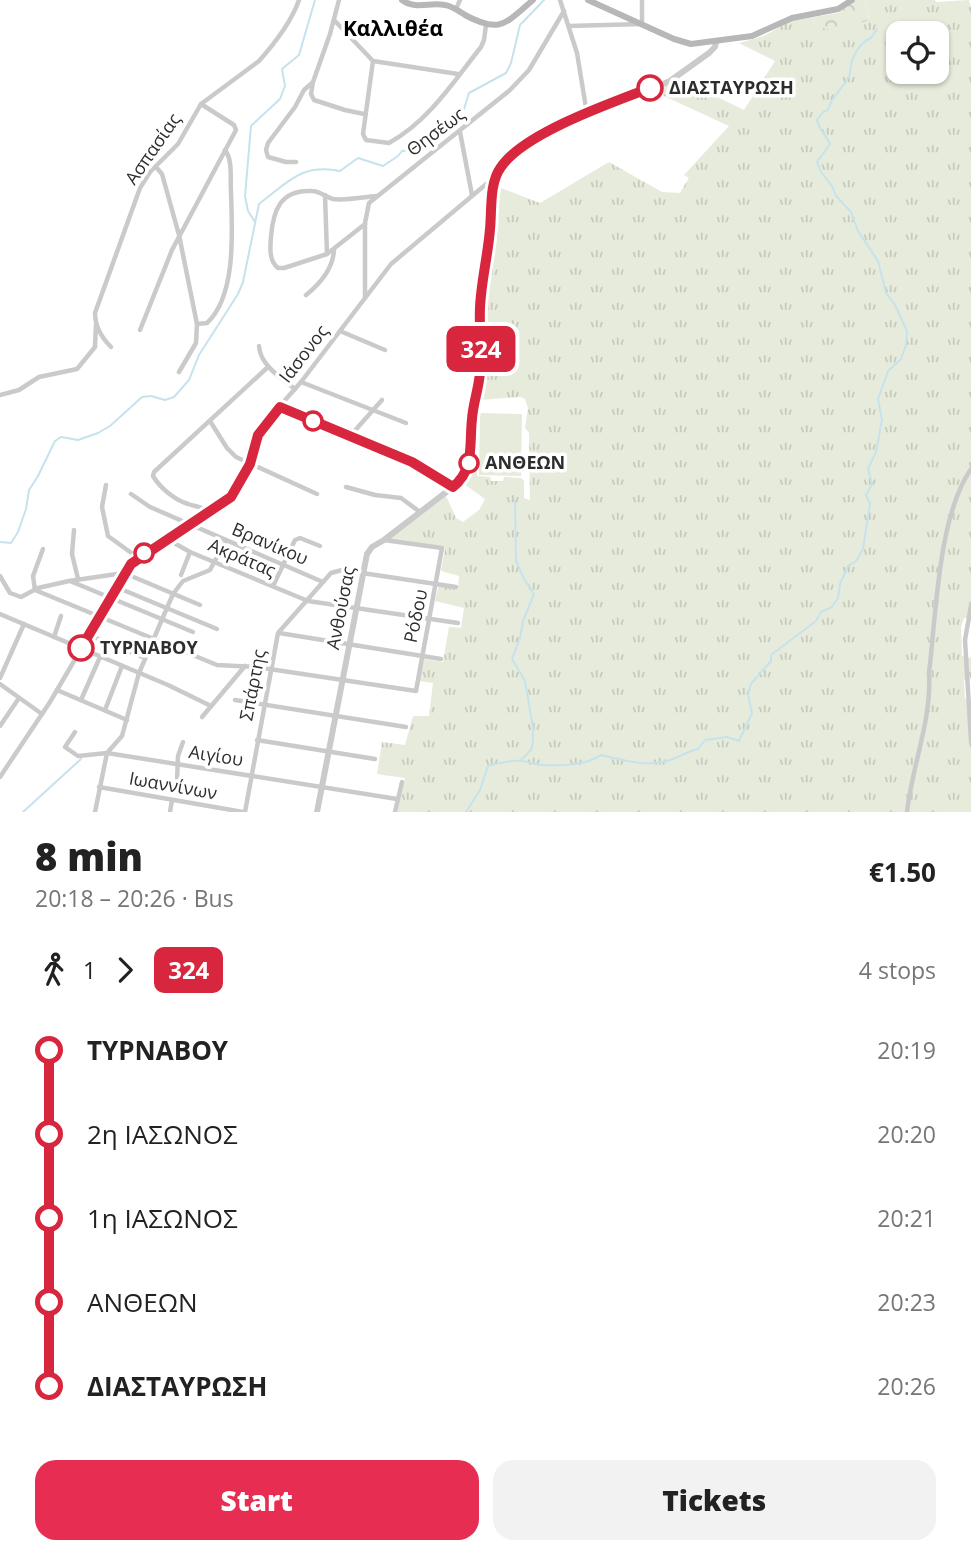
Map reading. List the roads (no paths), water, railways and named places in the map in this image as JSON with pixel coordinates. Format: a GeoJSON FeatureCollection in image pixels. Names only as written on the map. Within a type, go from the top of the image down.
{"type":"FeatureCollection","features":[{"type":"Feature","properties":{"kind":"main road"},"geometry":{"type":"LineString","coordinates":[[402,0],[416,6],[445,5],[486,25],[501,24],[533,0]]}},
{"type":"Feature","properties":{"kind":"main road"},"geometry":{"type":"LineString","coordinates":[[588,0],[683,43],[691,44],[752,36],[788,19],[838,9],[852,0]]}},
{"type":"Feature","properties":{"kind":"street","name":"Ασπασίας"},"geometry":{"type":"LineString","coordinates":[[0,394],[19,390],[38,377],[77,369],[96,348],[95,313],[140,188],[150,172],[177,144],[201,104],[259,61],[285,29],[299,0]]}},
{"type":"Feature","properties":{"kind":"street"},"geometry":{"type":"LineString","coordinates":[[339,0],[311,94],[314,100],[365,114]]}},
{"type":"Feature","properties":{"kind":"street"},"geometry":{"type":"LineString","coordinates":[[456,9],[460,0]]}},
{"type":"Feature","properties":{"kind":"street"},"geometry":{"type":"LineString","coordinates":[[560,0],[577,53],[587,114]]}},
{"type":"Feature","properties":{"kind":"street"},"geometry":{"type":"LineString","coordinates":[[569,26],[642,24],[642,0]]}},
{"type":"Feature","properties":{"kind":"street","name":"Θησέως"},"geometry":{"type":"LineString","coordinates":[[367,207],[377,196],[500,100],[521,79],[564,11]]}},
{"type":"Feature","properties":{"kind":"street"},"geometry":{"type":"LineString","coordinates":[[335,20],[373,61],[458,74]]}},
{"type":"Feature","properties":{"kind":"street"},"geometry":{"type":"LineString","coordinates":[[373,61],[363,134],[366,140],[389,143],[429,113],[485,40],[486,25]]}},
{"type":"Feature","properties":{"kind":"street"},"geometry":{"type":"LineString","coordinates":[[497,175],[505,162],[527,144],[587,114],[670,81],[707,56],[714,49],[716,41]]}},
{"type":"Feature","properties":{"kind":"street"},"geometry":{"type":"LineString","coordinates":[[296,162],[268,157],[266,150],[304,90],[313,82]]}},
{"type":"Feature","properties":{"kind":"street"},"geometry":{"type":"LineString","coordinates":[[140,330],[179,235],[235,127],[201,104]]}},
{"type":"Feature","properties":{"kind":"street"},"geometry":{"type":"LineString","coordinates":[[460,132],[472,195]]}},
{"type":"Feature","properties":{"kind":"street"},"geometry":{"type":"LineString","coordinates":[[197,324],[207,323],[213,316],[225,289],[231,264],[233,246],[230,169],[229,155],[225,150]]}},
{"type":"Feature","properties":{"kind":"street"},"geometry":{"type":"LineString","coordinates":[[156,167],[162,174],[179,235],[197,324],[196,343],[179,372]]}},
{"type":"Feature","properties":{"kind":"street","name":"Ιάσονος"},"geometry":{"type":"LineString","coordinates":[[0,775],[50,702],[124,573],[137,557],[231,497],[250,464],[258,435],[391,264],[497,175]]}},
{"type":"Feature","properties":{"kind":"street","name":"Ανθούσας"},"geometry":{"type":"LineString","coordinates":[[317,812],[348,644],[369,550],[453,487],[463,478],[469,464],[472,412],[480,374],[480,306],[497,175]]}},
{"type":"Feature","properties":{"kind":"street"},"geometry":{"type":"LineString","coordinates":[[469,182],[481,187]]}},
{"type":"Feature","properties":{"kind":"street"},"geometry":{"type":"LineString","coordinates":[[365,223],[327,254],[280,268],[274,264],[270,251],[273,213],[278,204],[294,194],[309,191],[332,198],[377,196]]}},
{"type":"Feature","properties":{"kind":"street"},"geometry":{"type":"LineString","coordinates":[[325,195],[327,254]]}},
{"type":"Feature","properties":{"kind":"street"},"geometry":{"type":"LineString","coordinates":[[359,198],[367,207],[365,299]]}},
{"type":"Feature","properties":{"kind":"street"},"geometry":{"type":"LineString","coordinates":[[306,295],[325,276],[334,250]]}},
{"type":"Feature","properties":{"kind":"street"},"geometry":{"type":"LineString","coordinates":[[96,323],[111,347]]}},
{"type":"Feature","properties":{"kind":"street"},"geometry":{"type":"LineString","coordinates":[[340,331],[384,349]]}},
{"type":"Feature","properties":{"kind":"street"},"geometry":{"type":"LineString","coordinates":[[259,345],[259,352],[268,367],[295,389]]}},
{"type":"Feature","properties":{"kind":"street"},"geometry":{"type":"LineString","coordinates":[[209,513],[167,492],[153,476],[154,472],[268,367]]}},
{"type":"Feature","properties":{"kind":"street"},"geometry":{"type":"LineString","coordinates":[[301,382],[405,423]]}},
{"type":"Feature","properties":{"kind":"street"},"geometry":{"type":"LineString","coordinates":[[351,435],[382,400]]}},
{"type":"Feature","properties":{"kind":"street"},"geometry":{"type":"LineString","coordinates":[[280,407],[422,467],[453,487]]}},
{"type":"Feature","properties":{"kind":"street"},"geometry":{"type":"LineString","coordinates":[[210,421],[236,457],[317,494]]}},
{"type":"Feature","properties":{"kind":"street"},"geometry":{"type":"LineString","coordinates":[[907,812],[909,788],[930,691],[929,673],[943,546],[957,500],[971,469]]}},
{"type":"Feature","properties":{"kind":"street"},"geometry":{"type":"LineString","coordinates":[[106,485],[102,508],[108,536],[137,557]]}},
{"type":"Feature","properties":{"kind":"street"},"geometry":{"type":"LineString","coordinates":[[346,487],[375,495],[401,498],[420,512]]}},
{"type":"Feature","properties":{"kind":"street","name":"Βρανίκου"},"geometry":{"type":"LineString","coordinates":[[131,494],[150,507],[323,582]]}},
{"type":"Feature","properties":{"kind":"street"},"geometry":{"type":"LineString","coordinates":[[74,530],[72,554],[78,579]]}},
{"type":"Feature","properties":{"kind":"street"},"geometry":{"type":"LineString","coordinates":[[272,586],[297,538],[320,546]]}},
{"type":"Feature","properties":{"kind":"street","name":"Ακράτας"},"geometry":{"type":"LineString","coordinates":[[167,539],[190,552],[308,601],[458,623]]}},
{"type":"Feature","properties":{"kind":"street"},"geometry":{"type":"LineString","coordinates":[[95,812],[107,753],[122,736],[139,673],[173,594],[183,581],[210,570],[226,540]]}},
{"type":"Feature","properties":{"kind":"street","name":"Ρόδου"},"geometry":{"type":"LineString","coordinates":[[341,680],[416,691],[443,548],[384,540]]}},
{"type":"Feature","properties":{"kind":"street"},"geometry":{"type":"LineString","coordinates":[[35,590],[33,576],[43,549]]}},
{"type":"Feature","properties":{"kind":"street"},"geometry":{"type":"LineString","coordinates":[[181,575],[190,552]]}},
{"type":"Feature","properties":{"kind":"street"},"geometry":{"type":"LineString","coordinates":[[323,582],[337,570],[456,587]]}},
{"type":"Feature","properties":{"kind":"street"},"geometry":{"type":"LineString","coordinates":[[0,576],[13,595],[25,596],[35,590],[69,580],[124,573],[200,605]]}},
{"type":"Feature","properties":{"kind":"street"},"geometry":{"type":"LineString","coordinates":[[69,580],[193,632]]}},
{"type":"Feature","properties":{"kind":"street","name":"Σπάρτης"},"geometry":{"type":"LineString","coordinates":[[244,812],[278,633],[323,582]]}},
{"type":"Feature","properties":{"kind":"street"},"geometry":{"type":"LineString","coordinates":[[116,587],[217,629]]}},
{"type":"Feature","properties":{"kind":"street"},"geometry":{"type":"LineString","coordinates":[[35,590],[217,665],[246,666],[341,680]]}},
{"type":"Feature","properties":{"kind":"street"},"geometry":{"type":"LineString","coordinates":[[971,606],[965,640],[971,740]]}},
{"type":"Feature","properties":{"kind":"street"},"geometry":{"type":"LineString","coordinates":[[0,614],[211,706]]}},
{"type":"Feature","properties":{"kind":"street"},"geometry":{"type":"LineString","coordinates":[[54,637],[61,615]]}},
{"type":"Feature","properties":{"kind":"street"},"geometry":{"type":"LineString","coordinates":[[0,678],[24,625]]}},
{"type":"Feature","properties":{"kind":"street"},"geometry":{"type":"LineString","coordinates":[[278,633],[441,659]]}},
{"type":"Feature","properties":{"kind":"street"},"geometry":{"type":"LineString","coordinates":[[89,635],[145,659]]}},
{"type":"Feature","properties":{"kind":"street"},"geometry":{"type":"LineString","coordinates":[[81,700],[100,657]]}},
{"type":"Feature","properties":{"kind":"street"},"geometry":{"type":"LineString","coordinates":[[105,710],[122,666]]}},
{"type":"Feature","properties":{"kind":"street"},"geometry":{"type":"LineString","coordinates":[[202,717],[246,666]]}},
{"type":"Feature","properties":{"kind":"street"},"geometry":{"type":"LineString","coordinates":[[0,684],[42,713]]}},
{"type":"Feature","properties":{"kind":"street"},"geometry":{"type":"LineString","coordinates":[[57,690],[127,720]]}},
{"type":"Feature","properties":{"kind":"street"},"geometry":{"type":"LineString","coordinates":[[0,726],[19,698]]}},
{"type":"Feature","properties":{"kind":"street"},"geometry":{"type":"LineString","coordinates":[[235,700],[406,727]]}},
{"type":"Feature","properties":{"kind":"street","name":"Αιγίου"},"geometry":{"type":"LineString","coordinates":[[75,732],[65,744],[66,749],[78,756],[107,753],[397,799]]}},
{"type":"Feature","properties":{"kind":"street"},"geometry":{"type":"LineString","coordinates":[[257,740],[375,759]]}},
{"type":"Feature","properties":{"kind":"street"},"geometry":{"type":"LineString","coordinates":[[177,781],[177,764],[183,741]]}},
{"type":"Feature","properties":{"kind":"street"},"geometry":{"type":"LineString","coordinates":[[395,812],[402,782]]}},
{"type":"Feature","properties":{"kind":"street","name":"Ιωαννίνων"},"geometry":{"type":"LineString","coordinates":[[99,787],[244,812]]}},
{"type":"Feature","properties":{"kind":"street"},"geometry":{"type":"LineString","coordinates":[[170,812],[172,800]]}},
{"type":"Feature","properties":{"kind":"waterway"},"geometry":{"type":"LineString","coordinates":[[255,222],[248,211],[245,196],[251,126],[280,99],[285,86],[282,69],[299,55],[315,0]]}},
{"type":"Feature","properties":{"kind":"waterway"},"geometry":{"type":"LineString","coordinates":[[0,542],[11,543],[18,532],[29,490],[55,441],[61,437],[78,440],[98,433],[110,426],[142,397],[151,396],[165,400],[174,397],[189,380],[199,355],[243,282],[259,204],[305,172],[326,169],[340,171],[358,158],[383,166],[402,151],[413,150],[464,109],[469,93],[506,73],[520,25],[544,0]]}},
{"type":"Feature","properties":{"kind":"waterway"},"geometry":{"type":"LineString","coordinates":[[466,812],[480,790],[488,766],[508,761],[565,765],[581,763],[601,755],[634,762],[659,763],[698,749],[705,740],[727,737],[739,741],[752,713],[748,695],[751,684],[771,661],[771,655],[816,621],[821,612],[832,607],[838,598],[840,584],[848,566],[856,561],[863,549],[870,504],[866,495],[872,484],[868,469],[876,452],[882,420],[878,399],[888,371],[901,359],[907,331],[886,293],[878,261],[858,231],[851,212],[836,196],[821,172],[817,162],[830,144],[817,120],[828,110],[846,81],[858,49],[877,29]]}},
{"type":"Feature","properties":{"kind":"waterway"},"geometry":{"type":"LineString","coordinates":[[515,500],[516,561],[534,594],[512,659],[525,681],[533,728],[531,750],[521,760]]}},
{"type":"Feature","properties":{"kind":"waterway"},"geometry":{"type":"LineString","coordinates":[[23,812],[81,759]]}},
{"type":"Feature","properties":{"kind":"place","name":"ΔΙΑΣΤΑΥΡΩΣΗ"},"geometry":{"type":"Point","coordinates":[650,88]}},
{"type":"Feature","properties":{"kind":"place","name":"ΑΝΘΕΩΝ"},"geometry":{"type":"Point","coordinates":[469,463]}},
{"type":"Feature","properties":{"kind":"place","name":"ΤΥΡΝΑΒΟΥ"},"geometry":{"type":"Point","coordinates":[81,648]}},
{"type":"Feature","properties":{"kind":"district","name":"Καλλιθέα"},"geometry":{"type":"Point","coordinates":[393,29]}}]}
